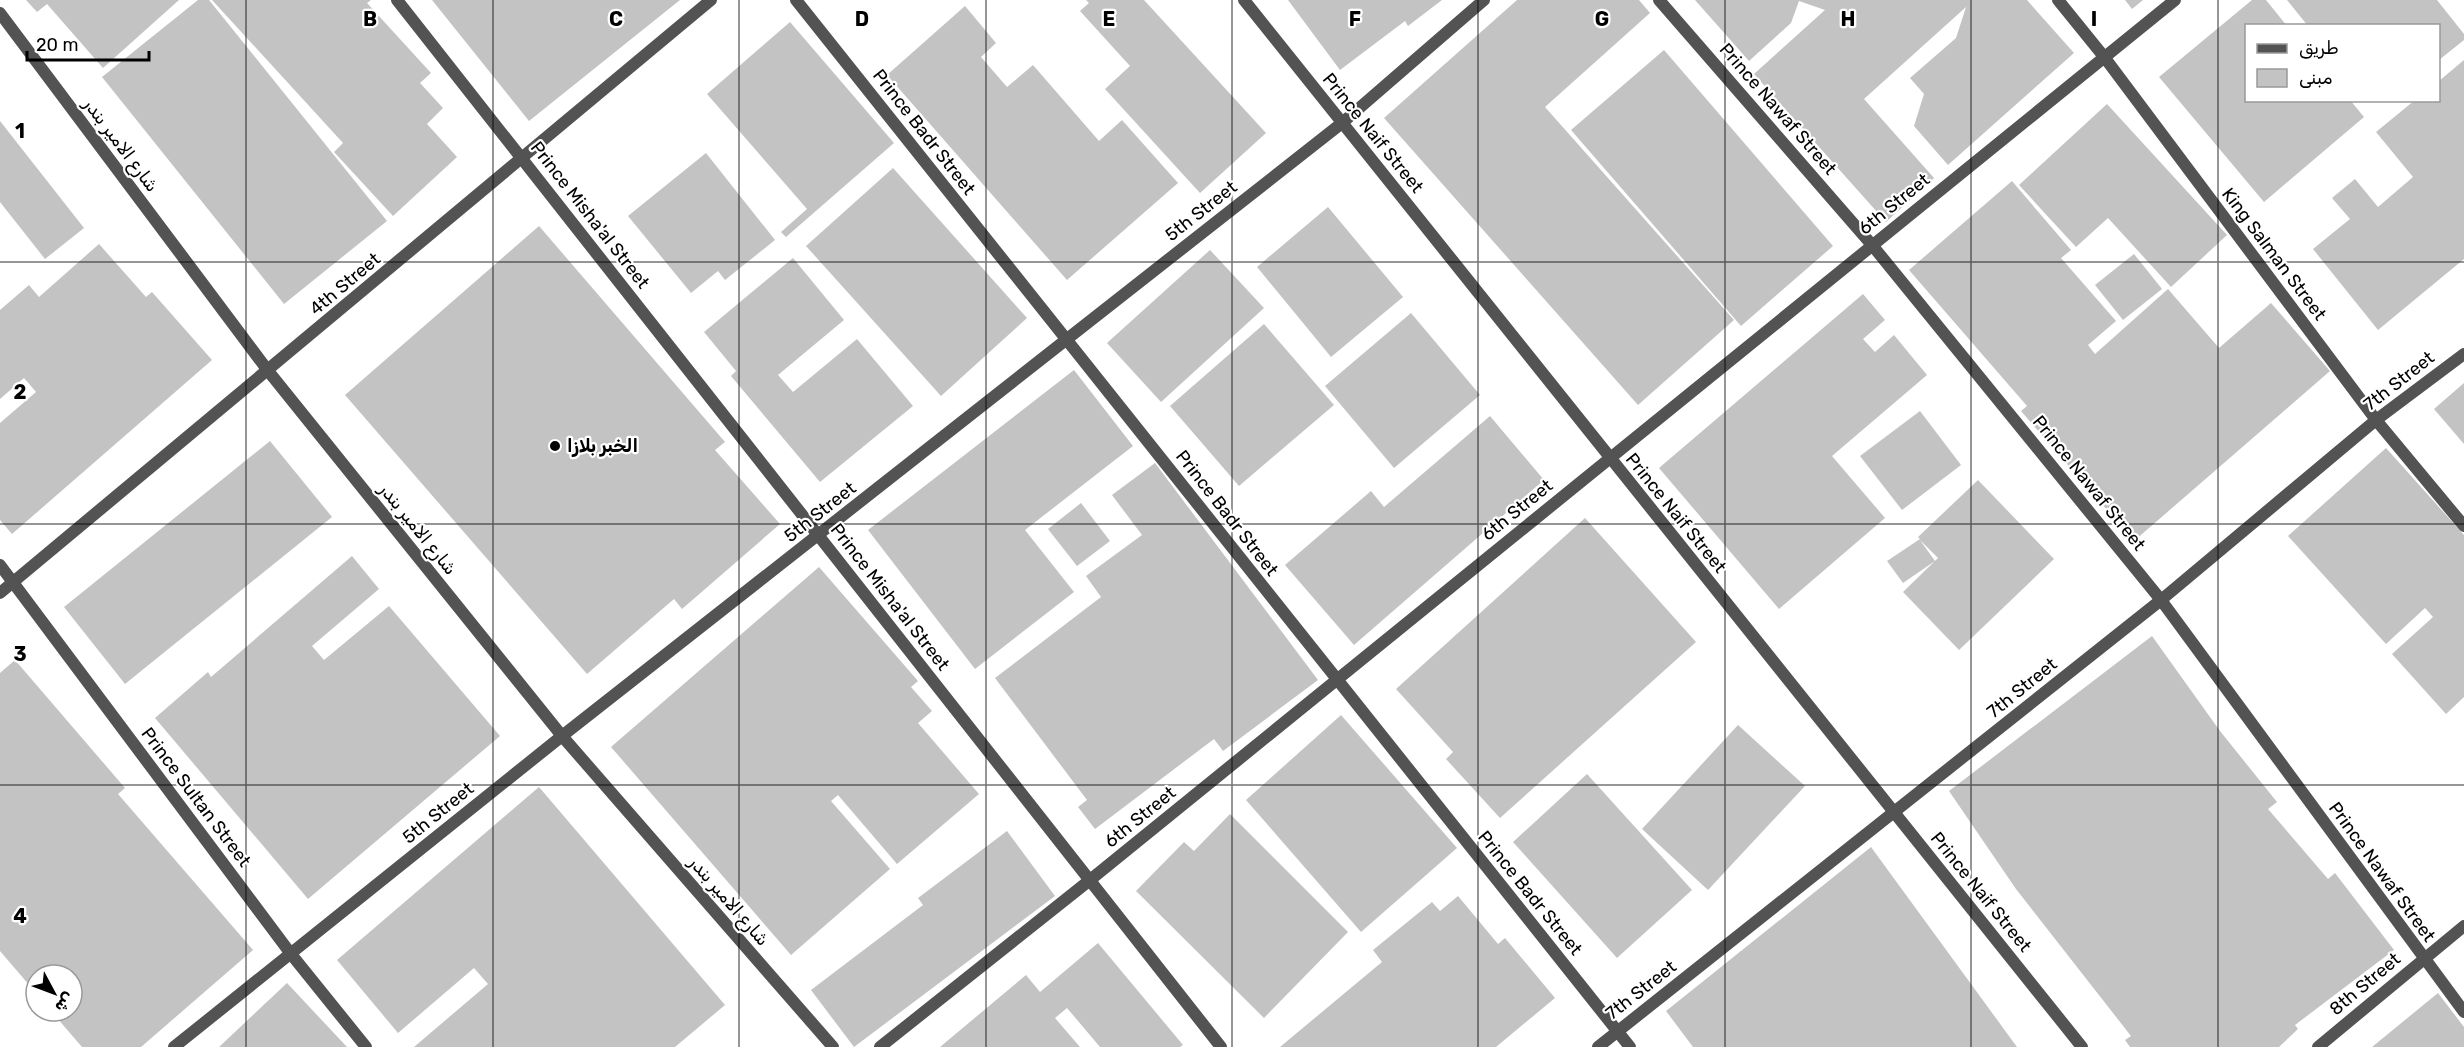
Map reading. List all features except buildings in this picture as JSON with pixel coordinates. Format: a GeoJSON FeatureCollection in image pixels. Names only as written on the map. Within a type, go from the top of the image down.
{"type":"FeatureCollection","features":[{"type":"Feature","properties":{"kind":"street","name":"Prince Misha'al Street"},"geometry":{"type":"LineString","coordinates":[[397,0],[1221,1047]]}},
{"type":"Feature","properties":{"kind":"street","name":"4th Street"},"geometry":{"type":"LineString","coordinates":[[0,593],[269,372],[522,156],[711,0]]}},
{"type":"Feature","properties":{"kind":"street","name":"Prince Badr Street"},"geometry":{"type":"LineString","coordinates":[[796,0],[1630,1047]]}},
{"type":"Feature","properties":{"kind":"street","name":"Prince Naif Street"},"geometry":{"type":"LineString","coordinates":[[1244,0],[2082,1047]]}},
{"type":"Feature","properties":{"kind":"street","name":"5th Street"},"geometry":{"type":"LineString","coordinates":[[174,1047],[562,736],[1342,123],[1484,0]]}},
{"type":"Feature","properties":{"kind":"street","name":"Prince Nawaf Street"},"geometry":{"type":"LineString","coordinates":[[1659,0],[1872,245],[2161,600],[2464,1012]]}},
{"type":"Feature","properties":{"kind":"street","name":"King Salman Street"},"geometry":{"type":"LineString","coordinates":[[2058,0],[2105,58],[2376,420],[2464,526]]}},
{"type":"Feature","properties":{"kind":"street","name":"6th Street"},"geometry":{"type":"LineString","coordinates":[[880,1047],[1090,880],[2175,0]]}},
{"type":"Feature","properties":{"kind":"street","name":"شارع الامير بندر"},"geometry":{"type":"LineString","coordinates":[[0,13],[269,372],[562,736],[833,1047]]}},
{"type":"Feature","properties":{"kind":"street","name":"7th Street"},"geometry":{"type":"LineString","coordinates":[[1598,1047],[2161,600],[2376,420],[2464,354]]}},
{"type":"Feature","properties":{"kind":"street","name":"Prince Sultan Street"},"geometry":{"type":"LineString","coordinates":[[0,566],[291,954],[366,1047]]}},
{"type":"Feature","properties":{"kind":"street","name":"8th Street"},"geometry":{"type":"LineString","coordinates":[[2318,1047],[2464,926]]}},
{"type":"Feature","properties":{"kind":"place","name":"الخبر بلازا"},"geometry":{"type":"Point","coordinates":[555,446]}}]}
